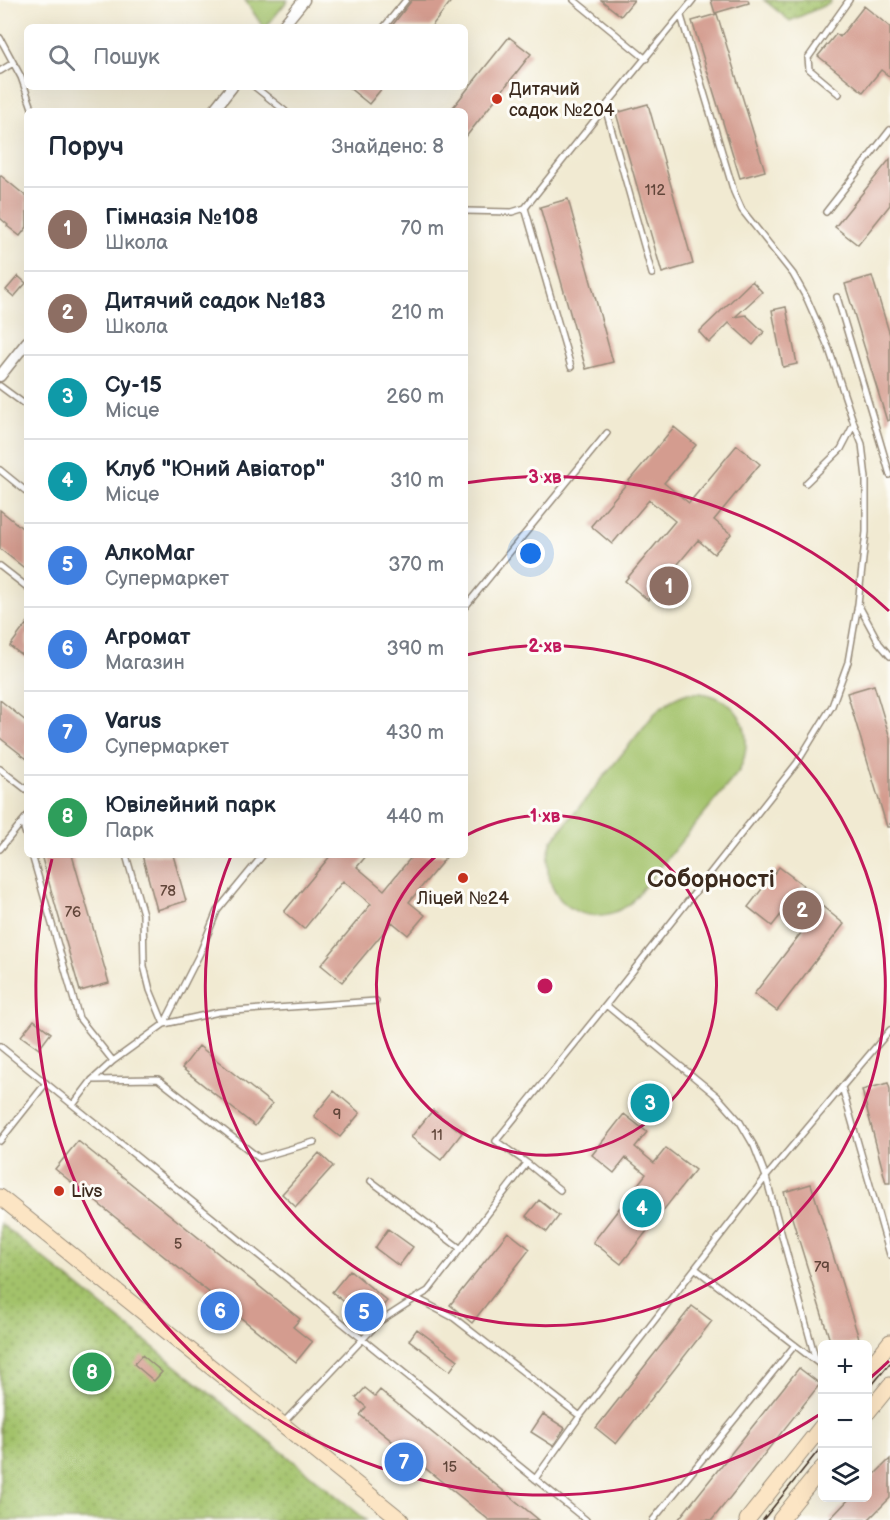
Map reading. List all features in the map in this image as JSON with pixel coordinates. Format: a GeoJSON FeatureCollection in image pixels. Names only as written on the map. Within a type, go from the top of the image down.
{"type":"FeatureCollection","features":[{"type":"Feature","properties":{"kind":"main road"},"geometry":{"type":"LineString","coordinates":[[0,1197],[401,1520]]}},
{"type":"Feature","properties":{"kind":"main road"},"geometry":{"type":"LineString","coordinates":[[872,1364],[890,1342]]}},
{"type":"Feature","properties":{"kind":"main road"},"geometry":{"type":"LineString","coordinates":[[872,1406],[890,1385]]}},
{"type":"Feature","properties":{"kind":"main road"},"geometry":{"type":"LineString","coordinates":[[747,1520],[818,1431]]}},
{"type":"Feature","properties":{"kind":"main road"},"geometry":{"type":"LineString","coordinates":[[780,1520],[818,1473]]}},
{"type":"Feature","properties":{"kind":"street"},"geometry":{"type":"LineString","coordinates":[[284,24],[304,0]]}},
{"type":"Feature","properties":{"kind":"street"},"geometry":{"type":"LineString","coordinates":[[215,108],[230,90]]}},
{"type":"Feature","properties":{"kind":"street"},"geometry":{"type":"LineString","coordinates":[[0,376],[24,346]]}},
{"type":"Feature","properties":{"kind":"lane"},"geometry":{"type":"LineString","coordinates":[[386,24],[406,0]]}},
{"type":"Feature","properties":{"kind":"lane"},"geometry":{"type":"LineString","coordinates":[[574,0],[646,59]]}},
{"type":"Feature","properties":{"kind":"lane"},"geometry":{"type":"LineString","coordinates":[[468,212],[512,212],[525,208],[693,0]]}},
{"type":"Feature","properties":{"kind":"lane"},"geometry":{"type":"LineString","coordinates":[[838,94],[809,69],[808,58],[849,0]]}},
{"type":"Feature","properties":{"kind":"lane"},"geometry":{"type":"LineString","coordinates":[[560,1190],[496,1141],[797,763],[832,705],[848,662],[858,604],[866,532],[866,478],[862,444],[829,349],[807,299],[793,274],[742,210],[734,192],[681,16]]}},
{"type":"Feature","properties":{"kind":"lane"},"geometry":{"type":"LineString","coordinates":[[0,38],[24,86]]}},
{"type":"Feature","properties":{"kind":"lane"},"geometry":{"type":"LineString","coordinates":[[0,71],[13,63]]}},
{"type":"Feature","properties":{"kind":"lane"},"geometry":{"type":"LineString","coordinates":[[26,90],[32,108]]}},
{"type":"Feature","properties":{"kind":"lane"},"geometry":{"type":"LineString","coordinates":[[259,90],[281,108]]}},
{"type":"Feature","properties":{"kind":"lane"},"geometry":{"type":"LineString","coordinates":[[605,107],[652,274]]}},
{"type":"Feature","properties":{"kind":"lane"},"geometry":{"type":"LineString","coordinates":[[826,212],[890,130]]}},
{"type":"Feature","properties":{"kind":"lane"},"geometry":{"type":"LineString","coordinates":[[525,208],[571,367]]}},
{"type":"Feature","properties":{"kind":"lane"},"geometry":{"type":"LineString","coordinates":[[837,297],[890,475]]}},
{"type":"Feature","properties":{"kind":"lane"},"geometry":{"type":"LineString","coordinates":[[0,386],[24,404]]}},
{"type":"Feature","properties":{"kind":"lane"},"geometry":{"type":"LineString","coordinates":[[806,483],[841,449],[854,423]]}},
{"type":"Feature","properties":{"kind":"lane"},"geometry":{"type":"LineString","coordinates":[[468,603],[607,433]]}},
{"type":"Feature","properties":{"kind":"lane"},"geometry":{"type":"LineString","coordinates":[[0,470],[24,490]]}},
{"type":"Feature","properties":{"kind":"lane"},"geometry":{"type":"LineString","coordinates":[[0,566],[24,585]]}},
{"type":"Feature","properties":{"kind":"lane"},"geometry":{"type":"LineString","coordinates":[[858,604],[879,643],[890,656]]}},
{"type":"Feature","properties":{"kind":"lane"},"geometry":{"type":"LineString","coordinates":[[0,769],[24,788]]}},
{"type":"Feature","properties":{"kind":"lane"},"geometry":{"type":"LineString","coordinates":[[0,849],[24,820]]}},
{"type":"Feature","properties":{"kind":"lane"},"geometry":{"type":"LineString","coordinates":[[22,822],[24,828]]}},
{"type":"Feature","properties":{"kind":"lane"},"geometry":{"type":"LineString","coordinates":[[33,858],[79,1018],[113,1061]]}},
{"type":"Feature","properties":{"kind":"lane"},"geometry":{"type":"LineString","coordinates":[[127,858],[143,914],[144,966],[150,990],[164,1024]]}},
{"type":"Feature","properties":{"kind":"lane"},"geometry":{"type":"LineString","coordinates":[[164,1024],[200,953],[217,911],[261,858]]}},
{"type":"Feature","properties":{"kind":"lane"},"geometry":{"type":"LineString","coordinates":[[73,1105],[92,1080],[113,1061],[164,1024],[219,1012],[376,1002]]}},
{"type":"Feature","properties":{"kind":"lane"},"geometry":{"type":"LineString","coordinates":[[606,1005],[717,1096],[740,1122],[754,1146],[766,1178],[816,1361]]}},
{"type":"Feature","properties":{"kind":"lane"},"geometry":{"type":"LineString","coordinates":[[535,1479],[580,1416],[766,1178],[890,1030]]}},
{"type":"Feature","properties":{"kind":"lane"},"geometry":{"type":"LineString","coordinates":[[0,1046],[586,1520]]}},
{"type":"Feature","properties":{"kind":"lane"},"geometry":{"type":"LineString","coordinates":[[92,1080],[158,1080],[260,1158],[314,1142]]}},
{"type":"Feature","properties":{"kind":"lane"},"geometry":{"type":"LineString","coordinates":[[0,1141],[46,1083]]}},
{"type":"Feature","properties":{"kind":"lane"},"geometry":{"type":"LineString","coordinates":[[842,1087],[890,1255]]}},
{"type":"Feature","properties":{"kind":"lane"},"geometry":{"type":"LineString","coordinates":[[282,1425],[379,1322],[428,1291],[527,1163]]}},
{"type":"Feature","properties":{"kind":"lane"},"geometry":{"type":"LineString","coordinates":[[371,1181],[461,1250]]}},
{"type":"Feature","properties":{"kind":"lane"},"geometry":{"type":"LineString","coordinates":[[696,1269],[816,1361]]}},
{"type":"Feature","properties":{"kind":"lane"},"geometry":{"type":"LineString","coordinates":[[416,1298],[454,1318],[580,1416]]}},
{"type":"Feature","properties":{"kind":"lane"},"geometry":{"type":"LineString","coordinates":[[653,1520],[795,1345]]}},
{"type":"Feature","properties":{"kind":"green space"},"geometry":{"type":"Polygon","coordinates":[[[245,0],[288,0],[268,24],[261,24],[245,0]]]}},
{"type":"Feature","properties":{"kind":"green space"},"geometry":{"type":"Polygon","coordinates":[[[764,0],[831,0],[830,3],[790,21],[764,0]]]}},
{"type":"Feature","properties":{"kind":"green space"},"geometry":{"type":"Polygon","coordinates":[[[688,693],[719,698],[739,716],[746,741],[739,771],[630,904],[612,913],[595,916],[579,913],[566,905],[555,893],[549,878],[548,860],[552,841],[655,713],[678,696],[688,693]]]}},
{"type":"Feature","properties":{"kind":"green space"},"geometry":{"type":"Polygon","coordinates":[[[0,1223],[366,1520],[0,1520],[0,1223]]]}},
{"type":"Feature","properties":{"kind":"building"},"geometry":{"type":"Polygon","coordinates":[[[412,0],[452,0],[433,24],[393,24],[412,0]]]}},
{"type":"Feature","properties":{"kind":"building"},"geometry":{"type":"Polygon","coordinates":[[[601,0],[634,0],[621,16],[601,0]]]}},
{"type":"Feature","properties":{"kind":"building"},"geometry":{"type":"Polygon","coordinates":[[[711,0],[748,0],[749,3],[715,13],[711,0]]]}},
{"type":"Feature","properties":{"kind":"building"},"geometry":{"type":"Polygon","coordinates":[[[864,6],[890,27],[890,77],[881,70],[863,92],[818,56],[836,34],[840,37],[864,6]]]}},
{"type":"Feature","properties":{"kind":"building"},"geometry":{"type":"Polygon","coordinates":[[[717,14],[765,171],[740,178],[692,21],[717,14]]]}},
{"type":"Feature","properties":{"kind":"building"},"geometry":{"type":"Polygon","coordinates":[[[509,37],[531,54],[468,134],[468,108],[452,108],[509,37]]]}},
{"type":"Feature","properties":{"kind":"building"},"geometry":{"type":"Polygon","coordinates":[[[352,90],[381,90],[369,104],[352,90]]]}},
{"type":"Feature","properties":{"kind":"building"},"geometry":{"type":"Polygon","coordinates":[[[648,104],[693,264],[662,273],[616,113],[648,104]]]}},
{"type":"Feature","properties":{"kind":"building"},"geometry":{"type":"Polygon","coordinates":[[[890,159],[890,205],[858,245],[835,227],[890,159]]]}},
{"type":"Feature","properties":{"kind":"building"},"geometry":{"type":"Polygon","coordinates":[[[0,175],[24,195],[24,231],[20,236],[0,218],[0,175]]]}},
{"type":"Feature","properties":{"kind":"building"},"geometry":{"type":"Polygon","coordinates":[[[568,199],[613,362],[586,369],[540,207],[568,199]]]}},
{"type":"Feature","properties":{"kind":"building"},"geometry":{"type":"Polygon","coordinates":[[[18,276],[24,281],[24,285],[14,297],[6,290],[18,276]]]}},
{"type":"Feature","properties":{"kind":"building"},"geometry":{"type":"Polygon","coordinates":[[[872,276],[890,335],[890,420],[887,421],[845,284],[872,276]]]}},
{"type":"Feature","properties":{"kind":"building"},"geometry":{"type":"Polygon","coordinates":[[[752,281],[762,292],[735,317],[746,315],[764,332],[753,345],[729,323],[709,343],[699,332],[752,281]]]}},
{"type":"Feature","properties":{"kind":"building"},"geometry":{"type":"Polygon","coordinates":[[[786,307],[797,364],[783,367],[772,310],[786,307]]]}},
{"type":"Feature","properties":{"kind":"building"},"geometry":{"type":"Polygon","coordinates":[[[674,427],[696,445],[664,483],[689,503],[737,445],[760,464],[714,520],[731,534],[714,554],[698,540],[648,600],[625,581],[675,521],[649,500],[612,544],[591,526],[674,427]]]}},
{"type":"Feature","properties":{"kind":"building"},"geometry":{"type":"Polygon","coordinates":[[[0,510],[24,530],[24,568],[0,549],[0,510]]]}},
{"type":"Feature","properties":{"kind":"building"},"geometry":{"type":"Polygon","coordinates":[[[24,627],[24,657],[10,646],[24,627]]]}},
{"type":"Feature","properties":{"kind":"building"},"geometry":{"type":"Polygon","coordinates":[[[874,685],[890,738],[890,827],[887,827],[847,693],[874,685]]]}},
{"type":"Feature","properties":{"kind":"building"},"geometry":{"type":"Polygon","coordinates":[[[0,700],[24,720],[24,757],[0,738],[0,700]]]}},
{"type":"Feature","properties":{"kind":"building"},"geometry":{"type":"Polygon","coordinates":[[[42,858],[73,858],[109,983],[80,991],[42,858]]]}},
{"type":"Feature","properties":{"kind":"building"},"geometry":{"type":"Polygon","coordinates":[[[143,858],[174,858],[186,901],[157,910],[143,858]]]}},
{"type":"Feature","properties":{"kind":"building"},"geometry":{"type":"Polygon","coordinates":[[[329,858],[364,858],[357,867],[384,890],[411,858],[446,858],[409,902],[425,915],[408,935],[392,922],[342,982],[321,965],[371,904],[343,881],[304,929],[284,912],[329,858]]]}},
{"type":"Feature","properties":{"kind":"building"},"geometry":{"type":"Polygon","coordinates":[[[779,867],[803,885],[790,902],[812,919],[822,906],[844,924],[777,1011],[754,994],[804,929],[783,912],[772,926],[748,907],[779,867]]]}},
{"type":"Feature","properties":{"kind":"building"},"geometry":{"type":"Polygon","coordinates":[[[34,1020],[51,1033],[39,1049],[21,1036],[34,1020]]]}},
{"type":"Feature","properties":{"kind":"building"},"geometry":{"type":"Polygon","coordinates":[[[199,1046],[272,1104],[255,1126],[182,1068],[199,1046]]]}},
{"type":"Feature","properties":{"kind":"building"},"geometry":{"type":"Polygon","coordinates":[[[888,1083],[890,1089],[890,1183],[886,1183],[862,1090],[888,1083]]]}},
{"type":"Feature","properties":{"kind":"building"},"geometry":{"type":"Polygon","coordinates":[[[334,1091],[360,1113],[340,1137],[314,1116],[334,1091]]]}},
{"type":"Feature","properties":{"kind":"building"},"geometry":{"type":"Polygon","coordinates":[[[433,1110],[462,1133],[441,1160],[411,1137],[433,1110]]]}},
{"type":"Feature","properties":{"kind":"building"},"geometry":{"type":"Polygon","coordinates":[[[624,1114],[647,1132],[635,1147],[654,1163],[666,1148],[695,1170],[621,1264],[593,1242],[646,1174],[626,1158],[614,1173],[592,1155],[624,1114]]]}},
{"type":"Feature","properties":{"kind":"building"},"geometry":{"type":"Polygon","coordinates":[[[78,1141],[300,1319],[293,1327],[312,1342],[296,1362],[55,1169],[78,1141]]]}},
{"type":"Feature","properties":{"kind":"building"},"geometry":{"type":"Polygon","coordinates":[[[319,1153],[333,1166],[296,1207],[282,1194],[319,1153]]]}},
{"type":"Feature","properties":{"kind":"building"},"geometry":{"type":"Polygon","coordinates":[[[811,1184],[859,1340],[830,1340],[784,1192],[811,1184]]]}},
{"type":"Feature","properties":{"kind":"building"},"geometry":{"type":"Polygon","coordinates":[[[539,1200],[559,1216],[547,1232],[526,1216],[539,1200]]]}},
{"type":"Feature","properties":{"kind":"building"},"geometry":{"type":"Polygon","coordinates":[[[388,1229],[413,1247],[399,1266],[375,1248],[388,1229]]]}},
{"type":"Feature","properties":{"kind":"building"},"geometry":{"type":"Polygon","coordinates":[[[508,1232],[530,1249],[472,1323],[450,1305],[508,1232]]]}},
{"type":"Feature","properties":{"kind":"building"},"geometry":{"type":"Polygon","coordinates":[[[350,1270],[387,1301],[369,1322],[332,1292],[350,1270]]]}},
{"type":"Feature","properties":{"kind":"building"},"geometry":{"type":"Polygon","coordinates":[[[692,1306],[712,1321],[616,1444],[596,1428],[692,1306]]]}},
{"type":"Feature","properties":{"kind":"building"},"geometry":{"type":"Polygon","coordinates":[[[417,1329],[458,1360],[450,1371],[409,1340],[417,1329]]]}},
{"type":"Feature","properties":{"kind":"building"},"geometry":{"type":"Polygon","coordinates":[[[142,1355],[162,1372],[154,1381],[134,1364],[142,1355]]]}},
{"type":"Feature","properties":{"kind":"building"},"geometry":{"type":"Polygon","coordinates":[[[799,1368],[818,1382],[818,1387],[712,1520],[678,1520],[799,1368]]]}},
{"type":"Feature","properties":{"kind":"building"},"geometry":{"type":"Polygon","coordinates":[[[365,1388],[375,1396],[380,1390],[539,1520],[489,1520],[360,1415],[366,1407],[356,1398],[365,1388]]]}},
{"type":"Feature","properties":{"kind":"building"},"geometry":{"type":"Polygon","coordinates":[[[543,1414],[565,1428],[553,1446],[531,1432],[543,1414]]]}},
{"type":"Feature","properties":{"kind":"building"},"geometry":{"type":"Polygon","coordinates":[[[890,1459],[890,1498],[868,1520],[829,1520],[846,1502],[872,1502],[872,1477],[890,1459]]]}},
{"type":"Feature","properties":{"kind":"tram line"},"geometry":{"type":"LineString","coordinates":[[872,1385],[890,1363]]}},
{"type":"Feature","properties":{"kind":"tram line"},"geometry":{"type":"LineString","coordinates":[[763,1520],[820,1448]]}},
{"type":"Feature","properties":{"kind":"place","name":"Дитячий садок №204"},"geometry":{"type":"Point","coordinates":[497,99]}},
{"type":"Feature","properties":{"kind":"place","name":"Гімназія №108"},"geometry":{"type":"Point","coordinates":[669,586]}},
{"type":"Feature","properties":{"kind":"place","name":"Ліцей №24"},"geometry":{"type":"Point","coordinates":[463,878]}},
{"type":"Feature","properties":{"kind":"place","name":"Дитячий садок №183"},"geometry":{"type":"Point","coordinates":[802,910]}},
{"type":"Feature","properties":{"kind":"place","name":"Су-15"},"geometry":{"type":"Point","coordinates":[650,1103]}},
{"type":"Feature","properties":{"kind":"place","name":"Livs"},"geometry":{"type":"Point","coordinates":[59,1191]}},
{"type":"Feature","properties":{"kind":"place","name":"Клуб \"Юний Авіатор\""},"geometry":{"type":"Point","coordinates":[642,1208]}},
{"type":"Feature","properties":{"kind":"place","name":"Агромат"},"geometry":{"type":"Point","coordinates":[220,1311]}},
{"type":"Feature","properties":{"kind":"place","name":"АлкоМаг"},"geometry":{"type":"Point","coordinates":[364,1312]}},
{"type":"Feature","properties":{"kind":"place","name":"Ювілейний парк"},"geometry":{"type":"Point","coordinates":[92,1372]}},
{"type":"Feature","properties":{"kind":"place","name":"Varus"},"geometry":{"type":"Point","coordinates":[404,1462]}},
{"type":"Feature","properties":{"kind":"district","name":"Соборності"},"geometry":{"type":"Point","coordinates":[711,879]}}]}
